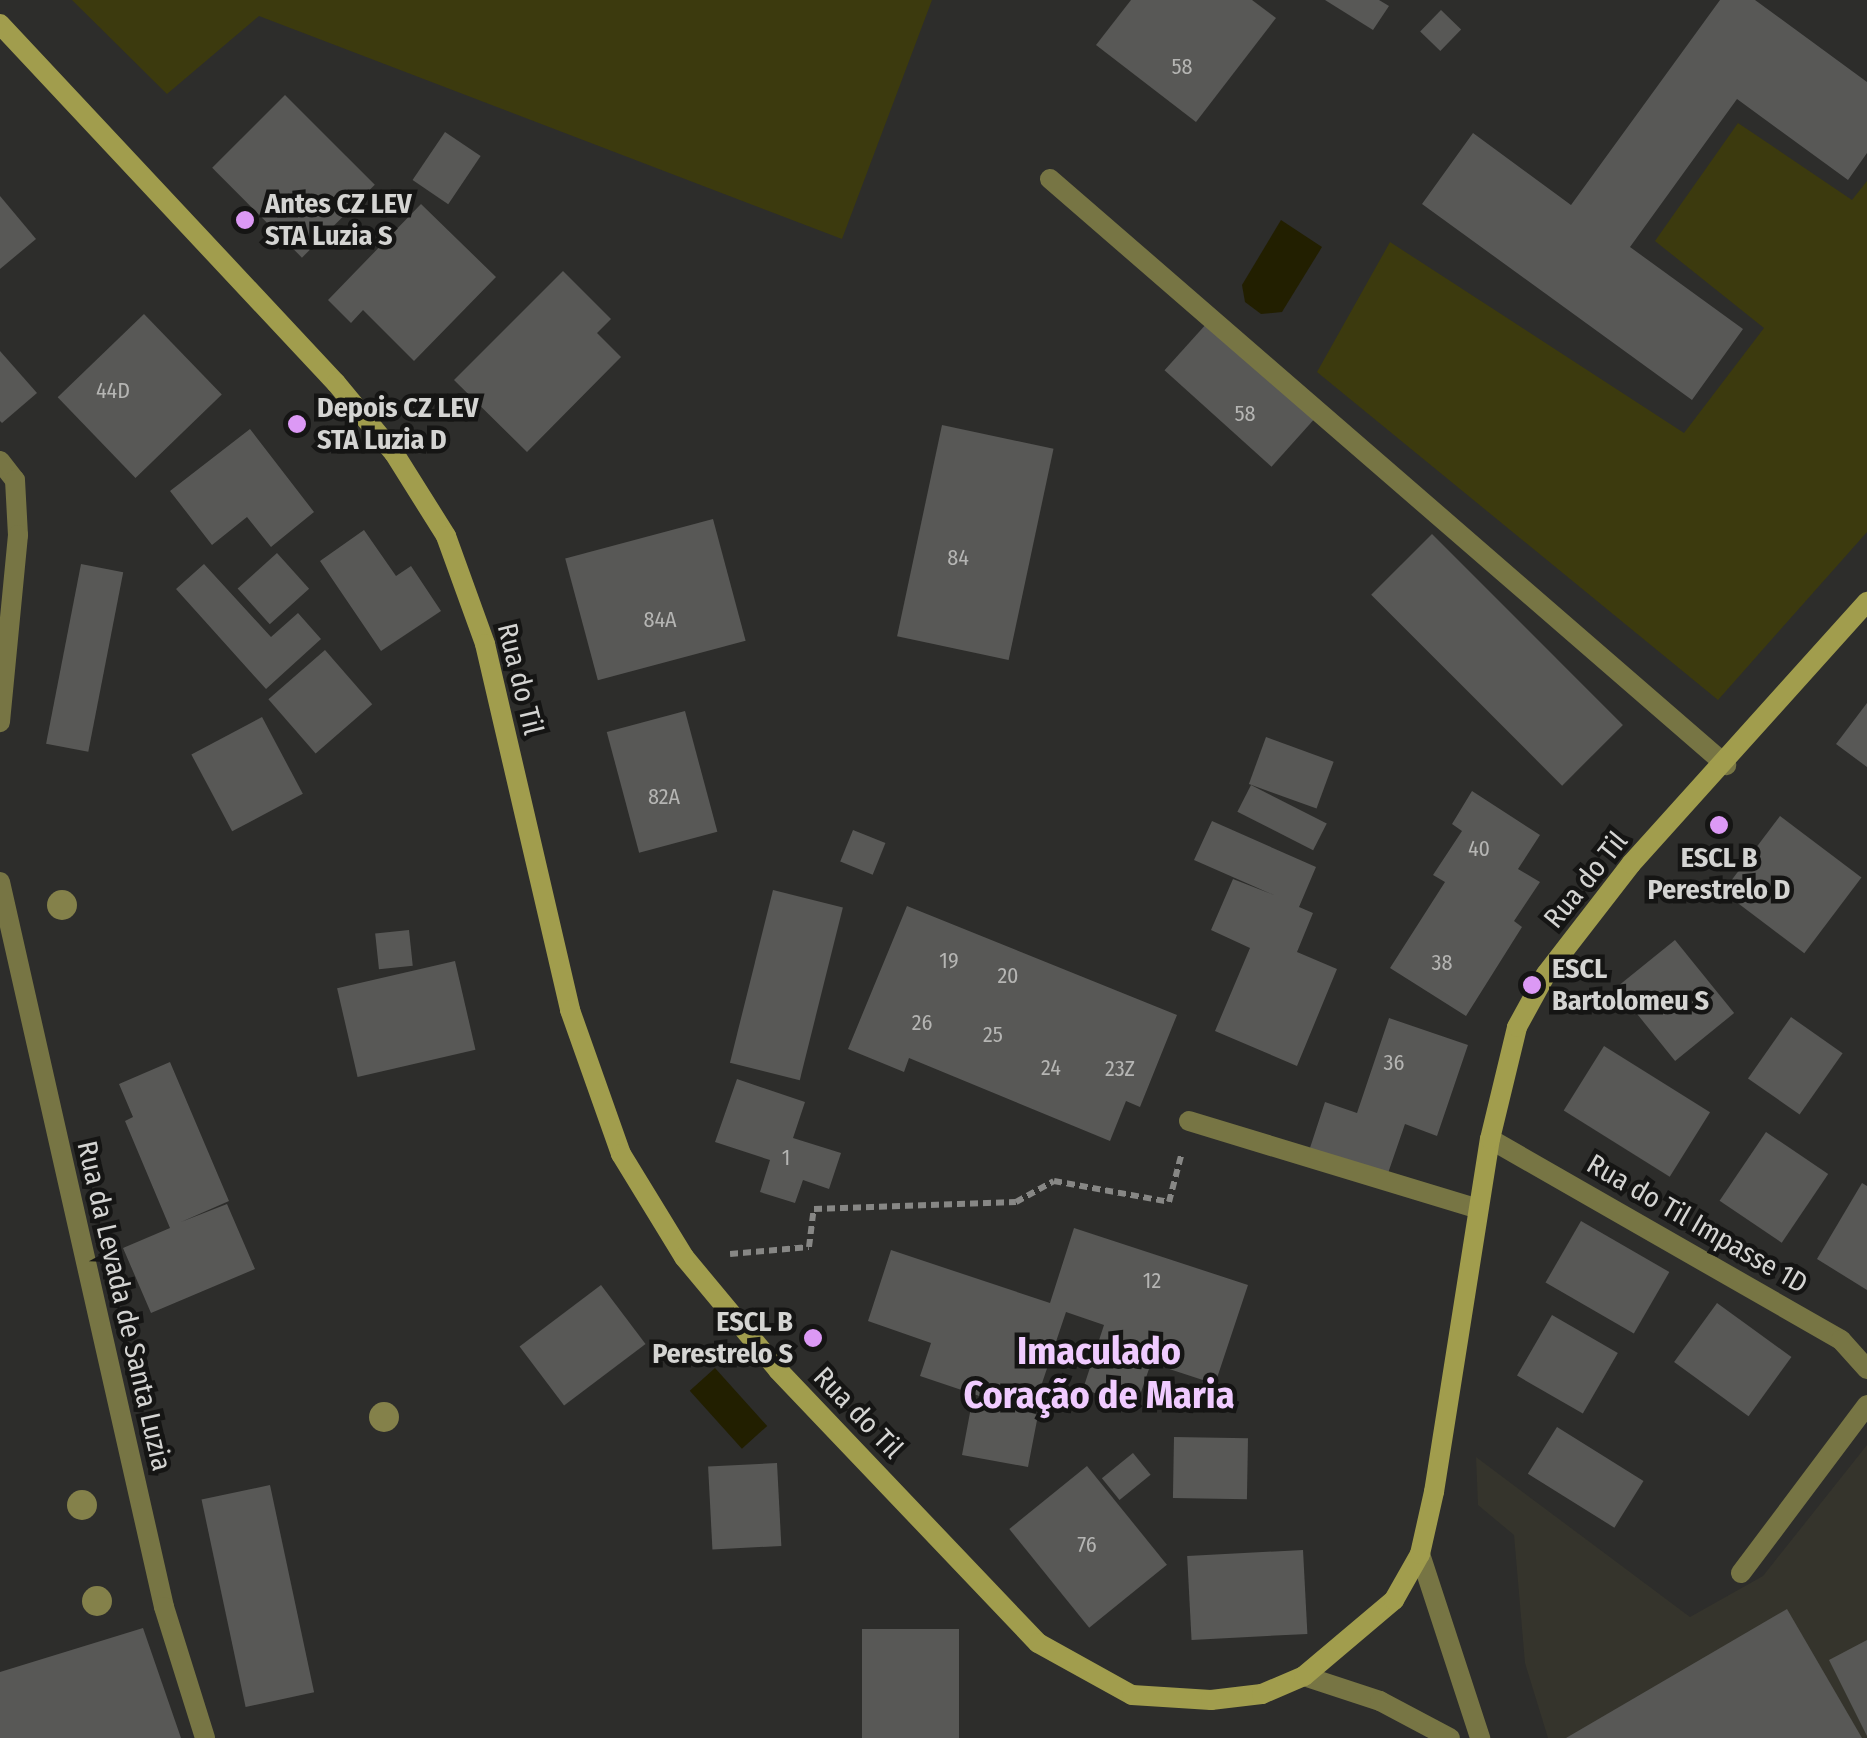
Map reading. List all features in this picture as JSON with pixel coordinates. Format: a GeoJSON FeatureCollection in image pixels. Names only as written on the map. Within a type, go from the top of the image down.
{"type":"FeatureCollection","features":[{"type":"Feature","properties":{"kind":"main road","name":"Rua do Til"},"geometry":{"type":"LineString","coordinates":[[0,24],[336,383],[394,453],[446,536],[485,644],[570,1010],[622,1154],[684,1257],[778,1370],[1038,1643],[1132,1695],[1212,1700],[1262,1694],[1304,1676],[1394,1600],[1420,1554],[1490,1139],[1517,1027],[1546,974],[1631,864],[1726,765],[1867,602]]}},
{"type":"Feature","properties":{"kind":"street"},"geometry":{"type":"LineString","coordinates":[[1050,178],[1726,765]]}},
{"type":"Feature","properties":{"kind":"street"},"geometry":{"type":"LineString","coordinates":[[0,461],[15,480],[18,535],[0,722]]}},
{"type":"Feature","properties":{"kind":"street","name":"Rua da Levada de Santa Luzia"},"geometry":{"type":"LineString","coordinates":[[0,882],[164,1607],[205,1738]]}},
{"type":"Feature","properties":{"kind":"street"},"geometry":{"type":"LineString","coordinates":[[1190,1121],[1478,1209]]}},
{"type":"Feature","properties":{"kind":"street","name":"Rua do Til Impasse 1D"},"geometry":{"type":"LineString","coordinates":[[1490,1139],[1841,1340],[1867,1369]]}},
{"type":"Feature","properties":{"kind":"street"},"geometry":{"type":"LineString","coordinates":[[1741,1573],[1867,1405]]}},
{"type":"Feature","properties":{"kind":"street"},"geometry":{"type":"LineString","coordinates":[[1420,1554],[1480,1738]]}},
{"type":"Feature","properties":{"kind":"street"},"geometry":{"type":"LineString","coordinates":[[1304,1676],[1380,1701],[1450,1738]]}},
{"type":"Feature","properties":{"kind":"path"},"geometry":{"type":"LineString","coordinates":[[722,1254],[809,1247],[814,1209],[1016,1202],[1054,1181],[1169,1202],[1190,1121]]}},
{"type":"Feature","properties":{"kind":"shaded area"},"geometry":{"type":"Polygon","coordinates":[[[72,0],[932,0],[842,239],[259,16],[167,94],[72,0]]]}},
{"type":"Feature","properties":{"kind":"shaded area"},"geometry":{"type":"Polygon","coordinates":[[[1738,123],[1852,200],[1867,181],[1867,532],[1718,700],[1317,372],[1390,242],[1684,433],[1764,328],[1655,241],[1738,123]]]}},
{"type":"Feature","properties":{"kind":"shaded area"},"geometry":{"type":"Polygon","coordinates":[[[1281,220],[1322,247],[1282,312],[1261,314],[1245,302],[1242,285],[1281,220]]]}},
{"type":"Feature","properties":{"kind":"shaded area"},"geometry":{"type":"Polygon","coordinates":[[[715,1368],[767,1426],[742,1449],[690,1391],[715,1368]]]}},
{"type":"Feature","properties":{"kind":"shaded area"},"geometry":{"type":"Polygon","coordinates":[[[1867,1445],[1867,1738],[1548,1738],[1525,1663],[1514,1535],[1478,1505],[1476,1457],[1690,1617],[1763,1576],[1867,1445]]]}},
{"type":"Feature","properties":{"kind":"building"},"geometry":{"type":"Polygon","coordinates":[[[1131,0],[1252,0],[1276,18],[1196,122],[1096,45],[1131,0]]]}},
{"type":"Feature","properties":{"kind":"building"},"geometry":{"type":"Polygon","coordinates":[[[1325,0],[1379,0],[1389,6],[1373,30],[1325,0]]]}},
{"type":"Feature","properties":{"kind":"building"},"geometry":{"type":"Polygon","coordinates":[[[1720,0],[1755,0],[1867,82],[1867,153],[1848,180],[1737,99],[1630,247],[1743,329],[1692,400],[1422,204],[1473,133],[1571,205],[1720,0]]]}},
{"type":"Feature","properties":{"kind":"building"},"geometry":{"type":"Polygon","coordinates":[[[1441,10],[1461,29],[1440,51],[1420,32],[1441,10]]]}},
{"type":"Feature","properties":{"kind":"building"},"geometry":{"type":"Polygon","coordinates":[[[285,95],[375,185],[302,258],[212,168],[285,95]]]}},
{"type":"Feature","properties":{"kind":"building"},"geometry":{"type":"Polygon","coordinates":[[[445,132],[481,156],[448,204],[413,180],[445,132]]]}},
{"type":"Feature","properties":{"kind":"building"},"geometry":{"type":"Polygon","coordinates":[[[0,196],[36,239],[0,269],[0,196]]]}},
{"type":"Feature","properties":{"kind":"building"},"geometry":{"type":"Polygon","coordinates":[[[421,204],[496,277],[414,361],[363,310],[351,323],[328,300],[421,204]]]}},
{"type":"Feature","properties":{"kind":"building"},"geometry":{"type":"Polygon","coordinates":[[[563,271],[611,319],[597,333],[621,357],[527,452],[454,380],[563,271]]]}},
{"type":"Feature","properties":{"kind":"building"},"geometry":{"type":"Polygon","coordinates":[[[144,314],[222,395],[135,478],[58,397],[144,314]]]}},
{"type":"Feature","properties":{"kind":"building"},"geometry":{"type":"Polygon","coordinates":[[[1208,322],[1315,418],[1272,467],[1165,370],[1208,322]]]}},
{"type":"Feature","properties":{"kind":"building"},"geometry":{"type":"Polygon","coordinates":[[[0,351],[37,393],[2,423],[0,421],[0,351]]]}},
{"type":"Feature","properties":{"kind":"building"},"geometry":{"type":"Polygon","coordinates":[[[942,425],[1054,449],[1009,660],[897,636],[942,425]]]}},
{"type":"Feature","properties":{"kind":"building"},"geometry":{"type":"Polygon","coordinates":[[[250,429],[314,512],[271,547],[247,517],[212,545],[170,491],[250,429]]]}},
{"type":"Feature","properties":{"kind":"building"},"geometry":{"type":"Polygon","coordinates":[[[713,519],[746,641],[598,680],[565,559],[713,519]]]}},
{"type":"Feature","properties":{"kind":"building"},"geometry":{"type":"Polygon","coordinates":[[[364,530],[396,576],[411,566],[441,611],[381,651],[320,561],[364,530]]]}},
{"type":"Feature","properties":{"kind":"building"},"geometry":{"type":"Polygon","coordinates":[[[1432,534],[1623,725],[1562,786],[1371,595],[1432,534]]]}},
{"type":"Feature","properties":{"kind":"building"},"geometry":{"type":"Polygon","coordinates":[[[277,553],[309,589],[270,624],[238,588],[277,553]]]}},
{"type":"Feature","properties":{"kind":"building"},"geometry":{"type":"Polygon","coordinates":[[[81,564],[123,572],[88,752],[46,744],[81,564]]]}},
{"type":"Feature","properties":{"kind":"building"},"geometry":{"type":"Polygon","coordinates":[[[204,564],[271,637],[298,613],[321,639],[266,689],[176,589],[204,564]]]}},
{"type":"Feature","properties":{"kind":"building"},"geometry":{"type":"Polygon","coordinates":[[[325,650],[372,704],[316,754],[268,699],[325,650]]]}},
{"type":"Feature","properties":{"kind":"building"},"geometry":{"type":"Polygon","coordinates":[[[1867,703],[1867,767],[1836,744],[1867,703]]]}},
{"type":"Feature","properties":{"kind":"building"},"geometry":{"type":"Polygon","coordinates":[[[685,711],[717,832],[639,853],[607,732],[685,711]]]}},
{"type":"Feature","properties":{"kind":"building"},"geometry":{"type":"Polygon","coordinates":[[[262,717],[303,794],[232,831],[191,755],[262,717]]]}},
{"type":"Feature","properties":{"kind":"building"},"geometry":{"type":"Polygon","coordinates":[[[1266,737],[1334,762],[1317,809],[1249,784],[1266,737]]]}},
{"type":"Feature","properties":{"kind":"building"},"geometry":{"type":"Polygon","coordinates":[[[1251,785],[1327,824],[1313,850],[1237,812],[1251,785]]]}},
{"type":"Feature","properties":{"kind":"building"},"geometry":{"type":"Polygon","coordinates":[[[1472,791],[1540,835],[1518,869],[1540,882],[1514,921],[1522,927],[1466,1016],[1390,968],[1445,882],[1433,875],[1462,831],[1452,824],[1472,791]]]}},
{"type":"Feature","properties":{"kind":"building"},"geometry":{"type":"Polygon","coordinates":[[[1780,816],[1861,877],[1804,953],[1723,892],[1780,816]]]}},
{"type":"Feature","properties":{"kind":"building"},"geometry":{"type":"Polygon","coordinates":[[[1212,821],[1316,867],[1299,907],[1313,913],[1297,952],[1337,969],[1297,1066],[1215,1031],[1250,948],[1211,930],[1233,879],[1274,895],[1194,860],[1212,821]]]}},
{"type":"Feature","properties":{"kind":"building"},"geometry":{"type":"Polygon","coordinates":[[[853,830],[885,843],[873,875],[840,862],[853,830]]]}},
{"type":"Feature","properties":{"kind":"building"},"geometry":{"type":"Polygon","coordinates":[[[773,890],[843,907],[800,1080],[730,1063],[773,890]]]}},
{"type":"Feature","properties":{"kind":"building"},"geometry":{"type":"Polygon","coordinates":[[[907,906],[1177,1015],[1140,1107],[1126,1101],[1110,1141],[909,1058],[904,1072],[848,1049],[907,906]]]}},
{"type":"Feature","properties":{"kind":"building"},"geometry":{"type":"Polygon","coordinates":[[[409,930],[413,966],[379,969],[375,934],[409,930]]]}},
{"type":"Feature","properties":{"kind":"building"},"geometry":{"type":"Polygon","coordinates":[[[1675,940],[1734,1013],[1675,1061],[1616,988],[1675,940]]]}},
{"type":"Feature","properties":{"kind":"building"},"geometry":{"type":"Polygon","coordinates":[[[455,961],[475,1050],[358,1077],[337,988],[455,961]]]}},
{"type":"Feature","properties":{"kind":"building"},"geometry":{"type":"Polygon","coordinates":[[[1791,1017],[1843,1053],[1800,1115],[1748,1078],[1791,1017]]]}},
{"type":"Feature","properties":{"kind":"building"},"geometry":{"type":"Polygon","coordinates":[[[1389,1018],[1468,1045],[1437,1136],[1405,1124],[1386,1179],[1308,1154],[1325,1102],[1357,1113],[1389,1018]]]}},
{"type":"Feature","properties":{"kind":"building"},"geometry":{"type":"Polygon","coordinates":[[[1604,1046],[1710,1112],[1670,1177],[1564,1110],[1604,1046]]]}},
{"type":"Feature","properties":{"kind":"building"},"geometry":{"type":"Polygon","coordinates":[[[170,1062],[229,1201],[181,1222],[227,1204],[255,1269],[151,1313],[123,1248],[170,1228],[125,1121],[133,1117],[119,1084],[170,1062]]]}},
{"type":"Feature","properties":{"kind":"building"},"geometry":{"type":"Polygon","coordinates":[[[737,1079],[805,1102],[793,1138],[841,1153],[829,1189],[803,1180],[795,1203],[760,1192],[770,1160],[715,1142],[737,1079]]]}},
{"type":"Feature","properties":{"kind":"building"},"geometry":{"type":"Polygon","coordinates":[[[1766,1132],[1828,1174],[1782,1243],[1720,1201],[1766,1132]]]}},
{"type":"Feature","properties":{"kind":"building"},"geometry":{"type":"Polygon","coordinates":[[[1862,1183],[1867,1186],[1867,1290],[1817,1259],[1862,1183]]]}},
{"type":"Feature","properties":{"kind":"building"},"geometry":{"type":"Polygon","coordinates":[[[1581,1221],[1669,1272],[1634,1333],[1546,1282],[1581,1221]]]}},
{"type":"Feature","properties":{"kind":"building"},"geometry":{"type":"Polygon","coordinates":[[[1074,1228],[1248,1285],[1215,1384],[1151,1363],[1136,1407],[1083,1389],[1104,1325],[1066,1312],[1032,1413],[1038,1415],[1028,1467],[962,1455],[972,1402],[1030,1413],[920,1376],[931,1343],[868,1321],[891,1250],[1050,1303],[1074,1228]]]}},
{"type":"Feature","properties":{"kind":"building"},"geometry":{"type":"Polygon","coordinates":[[[601,1285],[646,1344],[564,1405],[520,1346],[601,1285]]]}},
{"type":"Feature","properties":{"kind":"building"},"geometry":{"type":"Polygon","coordinates":[[[1717,1303],[1791,1357],[1749,1416],[1674,1362],[1717,1303]]]}},
{"type":"Feature","properties":{"kind":"building"},"geometry":{"type":"Polygon","coordinates":[[[1552,1315],[1618,1353],[1583,1414],[1517,1376],[1552,1315]]]}},
{"type":"Feature","properties":{"kind":"building"},"geometry":{"type":"Polygon","coordinates":[[[1557,1427],[1644,1481],[1614,1528],[1528,1474],[1557,1427]]]}},
{"type":"Feature","properties":{"kind":"building"},"geometry":{"type":"Polygon","coordinates":[[[1174,1437],[1248,1438],[1247,1499],[1173,1498],[1174,1437]]]}},
{"type":"Feature","properties":{"kind":"building"},"geometry":{"type":"Polygon","coordinates":[[[1133,1453],[1151,1475],[1120,1500],[1102,1478],[1133,1453]]]}},
{"type":"Feature","properties":{"kind":"building"},"geometry":{"type":"Polygon","coordinates":[[[777,1463],[781,1546],[712,1549],[708,1467],[777,1463]]]}},
{"type":"Feature","properties":{"kind":"building"},"geometry":{"type":"Polygon","coordinates":[[[1087,1466],[1167,1565],[1089,1628],[1009,1529],[1087,1466]]]}},
{"type":"Feature","properties":{"kind":"building"},"geometry":{"type":"Polygon","coordinates":[[[270,1485],[314,1692],[246,1707],[202,1500],[270,1485]]]}},
{"type":"Feature","properties":{"kind":"building"},"geometry":{"type":"Polygon","coordinates":[[[1303,1550],[1307,1634],[1192,1640],[1187,1556],[1303,1550]]]}},
{"type":"Feature","properties":{"kind":"building"},"geometry":{"type":"Polygon","coordinates":[[[1787,1609],[1862,1738],[1566,1738],[1787,1609]]]}},
{"type":"Feature","properties":{"kind":"building"},"geometry":{"type":"Polygon","coordinates":[[[143,1628],[181,1738],[0,1738],[0,1672],[143,1628]]]}},
{"type":"Feature","properties":{"kind":"building"},"geometry":{"type":"Polygon","coordinates":[[[862,1629],[959,1629],[959,1738],[862,1738],[862,1629]]]}},
{"type":"Feature","properties":{"kind":"building"},"geometry":{"type":"Polygon","coordinates":[[[1867,1640],[1867,1736],[1829,1660],[1867,1640]]]}},
{"type":"Feature","properties":{"kind":"place","name":"Antes CZ LEV STA Luzia S"},"geometry":{"type":"Point","coordinates":[245,220]}},
{"type":"Feature","properties":{"kind":"place","name":"Depois CZ LEV STA Luzia D"},"geometry":{"type":"Point","coordinates":[297,424]}},
{"type":"Feature","properties":{"kind":"place","name":"ESCL B Perestrelo D"},"geometry":{"type":"Point","coordinates":[1719,825]}},
{"type":"Feature","properties":{"kind":"place","name":"ESCL Bartolomeu S"},"geometry":{"type":"Point","coordinates":[1532,985]}},
{"type":"Feature","properties":{"kind":"place","name":"ESCL B Perestrelo S"},"geometry":{"type":"Point","coordinates":[813,1338]}},
{"type":"Feature","properties":{"kind":"district","name":"Imaculado Coração de Maria"},"geometry":{"type":"Point","coordinates":[1099,1374]}}]}
